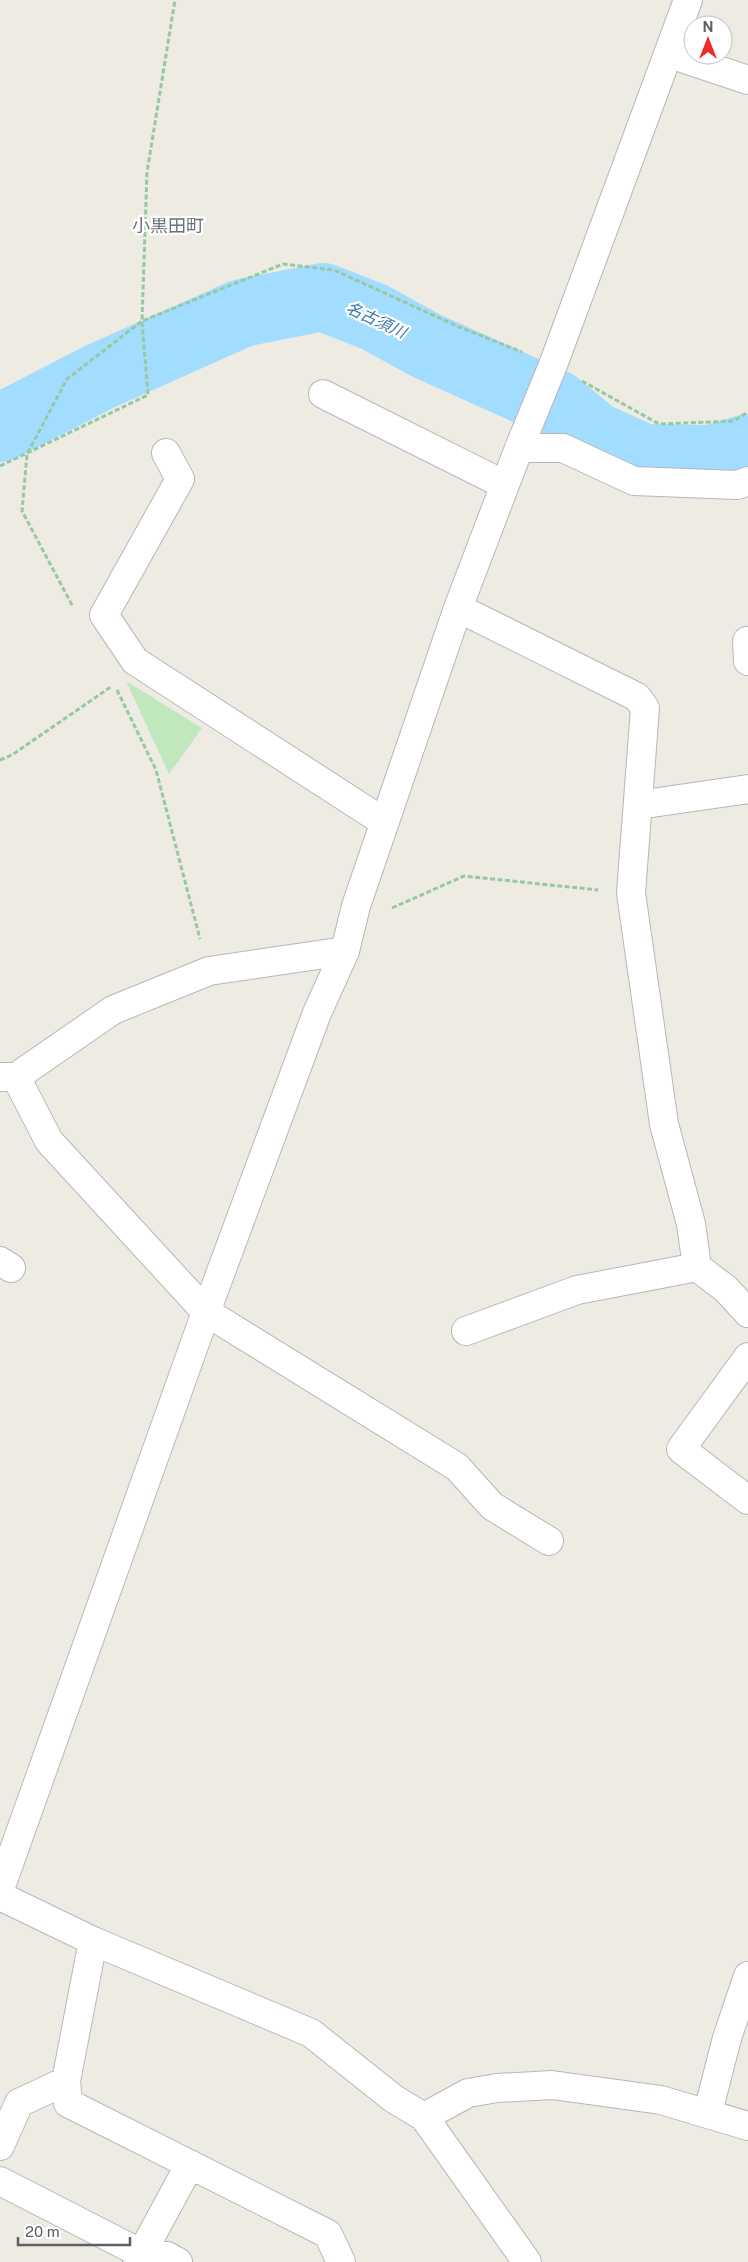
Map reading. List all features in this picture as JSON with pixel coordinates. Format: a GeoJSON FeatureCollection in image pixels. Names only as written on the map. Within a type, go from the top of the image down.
{"type":"FeatureCollection","features":[{"type":"Feature","properties":{"kind":"street"},"geometry":{"type":"LineString","coordinates":[[0,1889],[206,1312],[317,1013],[345,951],[356,906],[458,608],[523,437],[552,367],[670,54],[688,0]]}},
{"type":"Feature","properties":{"kind":"street"},"geometry":{"type":"LineString","coordinates":[[670,54],[748,80]]}},
{"type":"Feature","properties":{"kind":"street"},"geometry":{"type":"LineString","coordinates":[[323,394],[505,485]]}},
{"type":"Feature","properties":{"kind":"street"},"geometry":{"type":"LineString","coordinates":[[523,437],[563,448],[634,481],[737,484],[748,481]]}},
{"type":"Feature","properties":{"kind":"street"},"geometry":{"type":"LineString","coordinates":[[166,453],[180,479],[104,615],[135,661],[384,822]]}},
{"type":"Feature","properties":{"kind":"street"},"geometry":{"type":"LineString","coordinates":[[458,608],[636,697],[645,708],[631,893],[664,1124],[691,1224],[698,1267],[726,1289],[748,1313]]}},
{"type":"Feature","properties":{"kind":"street"},"geometry":{"type":"LineString","coordinates":[[638,805],[748,789]]}},
{"type":"Feature","properties":{"kind":"street"},"geometry":{"type":"LineString","coordinates":[[345,951],[209,971],[113,1010],[8,1077],[49,1141],[206,1312],[457,1467],[492,1506],[549,1541]]}},
{"type":"Feature","properties":{"kind":"street"},"geometry":{"type":"LineString","coordinates":[[466,1331],[577,1290],[698,1267]]}},
{"type":"Feature","properties":{"kind":"street"},"geometry":{"type":"LineString","coordinates":[[748,1357],[681,1449],[748,1500]]}},
{"type":"Feature","properties":{"kind":"street"},"geometry":{"type":"LineString","coordinates":[[0,1896],[93,1942],[311,2033],[394,2099],[424,2118],[527,2262]]}},
{"type":"Feature","properties":{"kind":"street"},"geometry":{"type":"LineString","coordinates":[[93,1942],[66,2081],[68,2103],[328,2234],[342,2262]]}},
{"type":"Feature","properties":{"kind":"street"},"geometry":{"type":"LineString","coordinates":[[708,2112],[727,2038],[748,1976]]}},
{"type":"Feature","properties":{"kind":"street"},"geometry":{"type":"LineString","coordinates":[[0,2146],[19,2103],[66,2081]]}},
{"type":"Feature","properties":{"kind":"street"},"geometry":{"type":"LineString","coordinates":[[424,2118],[468,2093],[497,2088],[552,2085],[661,2100],[708,2112],[748,2126]]}},
{"type":"Feature","properties":{"kind":"street"},"geometry":{"type":"LineString","coordinates":[[140,2258],[190,2164]]}},
{"type":"Feature","properties":{"kind":"street"},"geometry":{"type":"LineString","coordinates":[[0,2181],[140,2258],[167,2256],[178,2262]]}},
{"type":"Feature","properties":{"kind":"path"},"geometry":{"type":"LineString","coordinates":[[0,466],[148,395],[142,323],[147,172],[175,0]]}},
{"type":"Feature","properties":{"kind":"path"},"geometry":{"type":"LineString","coordinates":[[72,606],[22,511],[28,453],[67,379],[142,323],[283,264],[334,270],[552,367],[659,424],[734,421],[748,412]]}},
{"type":"Feature","properties":{"kind":"path"},"geometry":{"type":"LineString","coordinates":[[0,760],[12,755],[114,684],[156,770],[209,971]]}},
{"type":"Feature","properties":{"kind":"path"},"geometry":{"type":"LineString","coordinates":[[356,906],[391,908],[464,876],[631,893]]}},
{"type":"Feature","properties":{"kind":"green space"},"geometry":{"type":"Polygon","coordinates":[[[126,681],[202,728],[169,774],[126,681]]]}},
{"type":"Feature","properties":{"kind":"waterway","name":"名古須川"},"geometry":{"type":"LineString","coordinates":[[0,428],[99,377],[242,313],[323,297],[374,317],[427,346],[556,404],[595,436],[644,458],[711,459],[748,448]]}},
{"type":"Feature","properties":{"kind":"district","name":"小黒田町"},"geometry":{"type":"Point","coordinates":[168,225]}}]}
